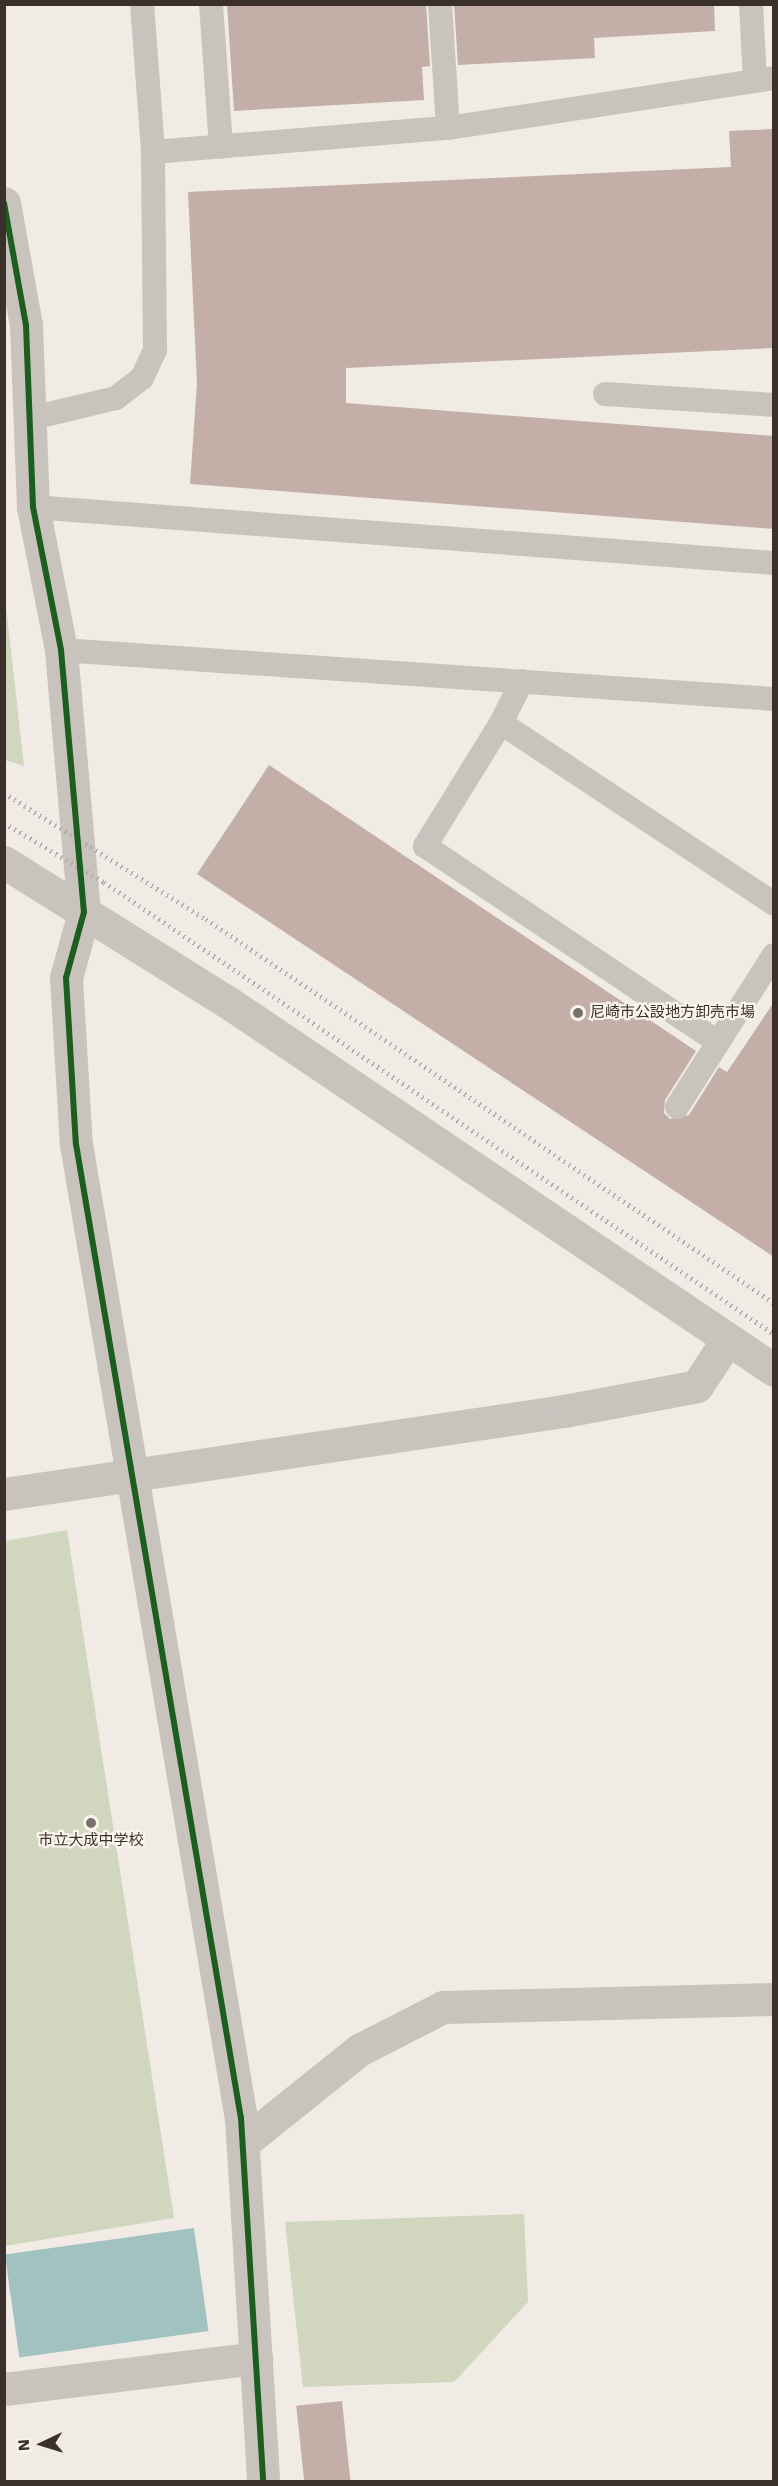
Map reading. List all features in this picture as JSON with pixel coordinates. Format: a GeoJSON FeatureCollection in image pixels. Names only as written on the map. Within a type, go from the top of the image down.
{"type":"FeatureCollection","features":[{"type":"Feature","properties":{"kind":"street"},"geometry":{"type":"LineString","coordinates":[[4,203],[26,325],[33,507],[61,650],[84,912],[66,978],[76,1144],[243,2143],[263,2481]]}},
{"type":"Feature","properties":{"kind":"street"},"geometry":{"type":"LineString","coordinates":[[4,862],[226,1001],[774,1370]]}},
{"type":"Feature","properties":{"kind":"street"},"geometry":{"type":"LineString","coordinates":[[4,1494],[131,1473],[552,1412],[697,1386],[728,1340]]}},
{"type":"Feature","properties":{"kind":"street"},"geometry":{"type":"LineString","coordinates":[[243,2143],[359,2050],[443,2007],[774,1999]]}},
{"type":"Feature","properties":{"kind":"street"},"geometry":{"type":"LineString","coordinates":[[4,2389],[256,2358]]}},
{"type":"Feature","properties":{"kind":"lane"},"geometry":{"type":"LineString","coordinates":[[28,419],[116,398],[142,378],[155,350],[153,152],[142,4]]}},
{"type":"Feature","properties":{"kind":"lane"},"geometry":{"type":"LineString","coordinates":[[211,4],[220,147]]}},
{"type":"Feature","properties":{"kind":"lane"},"geometry":{"type":"LineString","coordinates":[[440,4],[448,128]]}},
{"type":"Feature","properties":{"kind":"lane"},"geometry":{"type":"LineString","coordinates":[[153,152],[448,128],[764,79],[751,4]]}},
{"type":"Feature","properties":{"kind":"lane"},"geometry":{"type":"LineString","coordinates":[[605,394],[774,405]]}},
{"type":"Feature","properties":{"kind":"lane"},"geometry":{"type":"LineString","coordinates":[[33,507],[774,563]]}},
{"type":"Feature","properties":{"kind":"lane"},"geometry":{"type":"LineString","coordinates":[[61,650],[774,699]]}},
{"type":"Feature","properties":{"kind":"lane"},"geometry":{"type":"LineString","coordinates":[[522,681],[501,723],[425,846],[718,1042]]}},
{"type":"Feature","properties":{"kind":"lane"},"geometry":{"type":"LineString","coordinates":[[501,723],[774,904]]}},
{"type":"Feature","properties":{"kind":"lane"},"geometry":{"type":"LineString","coordinates":[[677,1107],[774,956]]}},
{"type":"Feature","properties":{"kind":"green space"},"geometry":{"type":"Polygon","coordinates":[[[5,597],[24,766],[5,760],[5,597]]]}},
{"type":"Feature","properties":{"kind":"green space"},"geometry":{"type":"Polygon","coordinates":[[[67,1530],[174,2218],[5,2246],[5,1541],[67,1530]]]}},
{"type":"Feature","properties":{"kind":"green space"},"geometry":{"type":"Polygon","coordinates":[[[524,2214],[528,2302],[454,2382],[303,2387],[285,2222],[524,2214]]]}},
{"type":"Feature","properties":{"kind":"water"},"geometry":{"type":"Polygon","coordinates":[[[194,2228],[208,2331],[19,2358],[5,2255],[194,2228]]]}},
{"type":"Feature","properties":{"kind":"building"},"geometry":{"type":"Polygon","coordinates":[[[227,4],[426,4],[430,66],[422,67],[424,100],[234,111],[227,4]]]}},
{"type":"Feature","properties":{"kind":"building"},"geometry":{"type":"Polygon","coordinates":[[[454,4],[714,4],[715,31],[594,38],[595,58],[458,65],[454,4]]]}},
{"type":"Feature","properties":{"kind":"building"},"geometry":{"type":"Polygon","coordinates":[[[774,129],[774,348],[346,368],[346,403],[774,436],[774,529],[190,484],[197,383],[188,192],[731,167],[729,131],[774,129]]]}},
{"type":"Feature","properties":{"kind":"building"},"geometry":{"type":"Polygon","coordinates":[[[269,765],[696,1051],[665,1100],[664,1113],[670,1119],[689,1115],[719,1067],[727,1072],[774,1002],[774,1257],[197,874],[269,765]]]}},
{"type":"Feature","properties":{"kind":"building"},"geometry":{"type":"Polygon","coordinates":[[[342,2401],[350,2481],[304,2482],[296,2406],[342,2401]]]}},
{"type":"Feature","properties":{"kind":"railway"},"geometry":{"type":"LineString","coordinates":[[4,793],[206,919],[774,1303]]}},
{"type":"Feature","properties":{"kind":"railway"},"geometry":{"type":"LineString","coordinates":[[4,823],[104,882],[774,1334]]}},
{"type":"Feature","properties":{"kind":"cycle path"},"geometry":{"type":"LineString","coordinates":[[4,203],[26,325],[33,507],[61,650],[84,912],[66,978],[76,1144],[241,2118],[263,2482]]}},
{"type":"Feature","properties":{"kind":"place","name":"尼崎市公設地方卸売市場"},"geometry":{"type":"Point","coordinates":[578,1013]}},
{"type":"Feature","properties":{"kind":"place","name":"市立大成中学校"},"geometry":{"type":"Point","coordinates":[91,1823]}}]}
